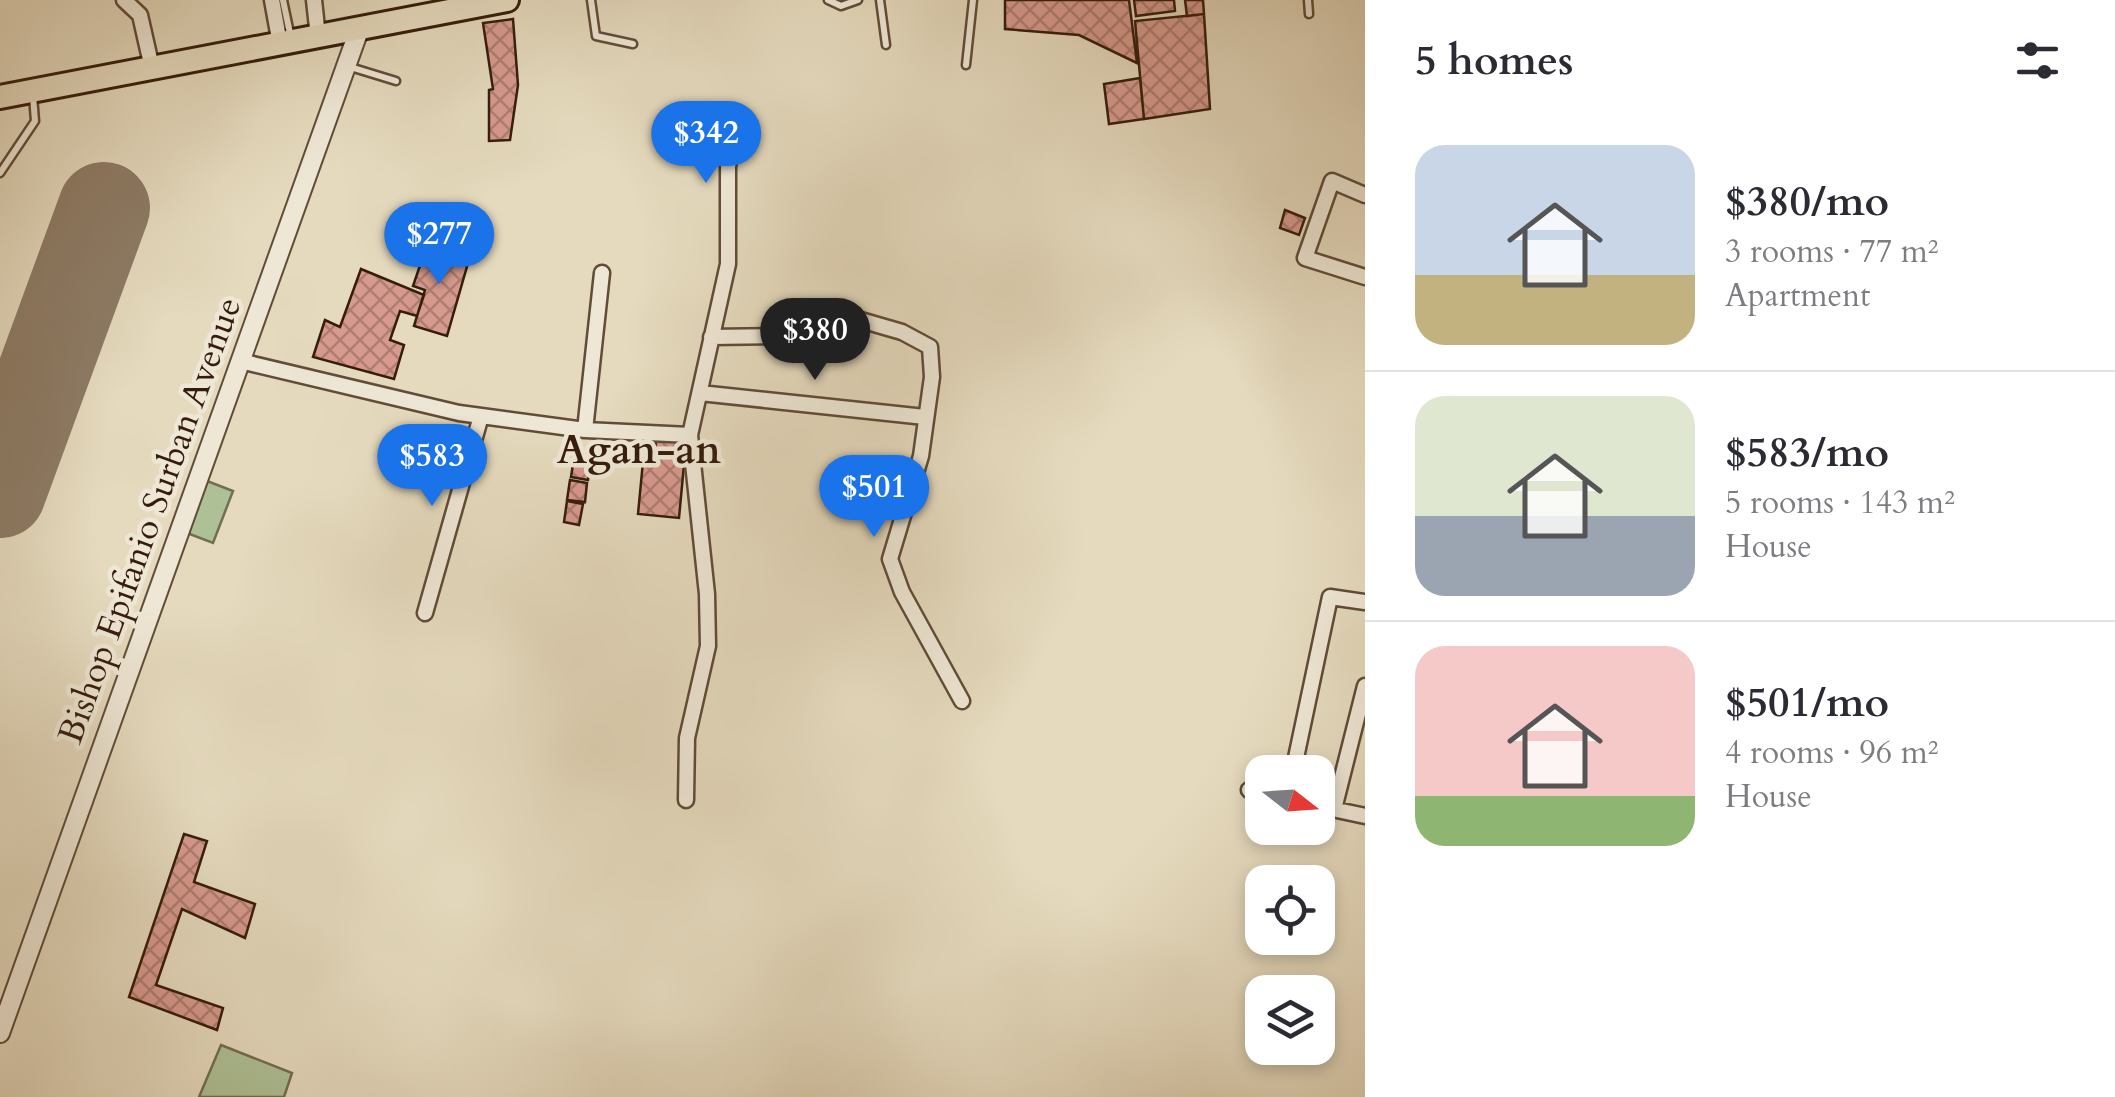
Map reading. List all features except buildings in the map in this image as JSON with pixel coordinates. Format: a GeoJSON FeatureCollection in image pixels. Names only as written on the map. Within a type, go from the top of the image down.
{"type":"FeatureCollection","features":[{"type":"Feature","properties":{"kind":"highway"},"geometry":{"type":"LineString","coordinates":[[0,97],[507,0]]}},
{"type":"Feature","properties":{"kind":"street"},"geometry":{"type":"LineString","coordinates":[[124,0],[140,15],[152,68]]}},
{"type":"Feature","properties":{"kind":"street"},"geometry":{"type":"LineString","coordinates":[[272,0],[286,42]]}},
{"type":"Feature","properties":{"kind":"street"},"geometry":{"type":"LineString","coordinates":[[314,0],[318,36]]}},
{"type":"Feature","properties":{"kind":"street","name":"Bishop Epifanio Surban Avenue"},"geometry":{"type":"LineString","coordinates":[[0,1033],[358,30]]}},
{"type":"Feature","properties":{"kind":"street"},"geometry":{"type":"LineString","coordinates":[[686,800],[687,738],[708,646],[707,594],[690,435],[728,264],[728,166],[740,121]]}},
{"type":"Feature","properties":{"kind":"street"},"geometry":{"type":"LineString","coordinates":[[1365,195],[1332,181],[1305,258],[1365,278]]}},
{"type":"Feature","properties":{"kind":"street"},"geometry":{"type":"LineString","coordinates":[[585,430],[602,274]]}},
{"type":"Feature","properties":{"kind":"street"},"geometry":{"type":"LineString","coordinates":[[711,337],[792,336],[839,317],[902,332],[930,346],[932,377],[915,488],[890,559],[902,592],[962,701]]}},
{"type":"Feature","properties":{"kind":"street"},"geometry":{"type":"LineString","coordinates":[[240,361],[481,416],[585,430],[690,435]]}},
{"type":"Feature","properties":{"kind":"street"},"geometry":{"type":"LineString","coordinates":[[700,393],[925,418]]}},
{"type":"Feature","properties":{"kind":"street"},"geometry":{"type":"LineString","coordinates":[[424,613],[481,416]]}},
{"type":"Feature","properties":{"kind":"street"},"geometry":{"type":"LineString","coordinates":[[1297,755],[1330,597],[1365,602]]}},
{"type":"Feature","properties":{"kind":"street"},"geometry":{"type":"LineString","coordinates":[[1335,806],[1365,686]]}},
{"type":"Feature","properties":{"kind":"street"},"geometry":{"type":"LineString","coordinates":[[1335,810],[1365,816]]}},
{"type":"Feature","properties":{"kind":"lane"},"geometry":{"type":"LineString","coordinates":[[283,0],[286,42]]}},
{"type":"Feature","properties":{"kind":"lane"},"geometry":{"type":"LineString","coordinates":[[591,0],[596,36],[633,44]]}},
{"type":"Feature","properties":{"kind":"lane"},"geometry":{"type":"LineString","coordinates":[[828,0],[841,6],[858,0]]}},
{"type":"Feature","properties":{"kind":"lane"},"geometry":{"type":"LineString","coordinates":[[880,0],[886,44]]}},
{"type":"Feature","properties":{"kind":"lane"},"geometry":{"type":"LineString","coordinates":[[966,65],[973,0]]}},
{"type":"Feature","properties":{"kind":"lane"},"geometry":{"type":"LineString","coordinates":[[1308,0],[1309,14]]}},
{"type":"Feature","properties":{"kind":"lane"},"geometry":{"type":"LineString","coordinates":[[346,66],[396,81]]}},
{"type":"Feature","properties":{"kind":"lane"},"geometry":{"type":"LineString","coordinates":[[0,174],[34,121],[32,91]]}},
{"type":"Feature","properties":{"kind":"green space"},"geometry":{"type":"Polygon","coordinates":[[[207,481],[233,491],[213,543],[187,533],[207,481]]]}},
{"type":"Feature","properties":{"kind":"green space"},"geometry":{"type":"Polygon","coordinates":[[[221,1045],[292,1073],[284,1097],[199,1097],[221,1045]]]}},
{"type":"Feature","properties":{"kind":"taxiway"},"geometry":{"type":"LineString","coordinates":[[0,423],[30,410]]}},
{"type":"Feature","properties":{"kind":"runway"},"geometry":{"type":"LineString","coordinates":[[0,492],[104,208]]}},
{"type":"Feature","properties":{"kind":"district","name":"Agan-an"},"geometry":{"type":"Point","coordinates":[639,449]}}]}
